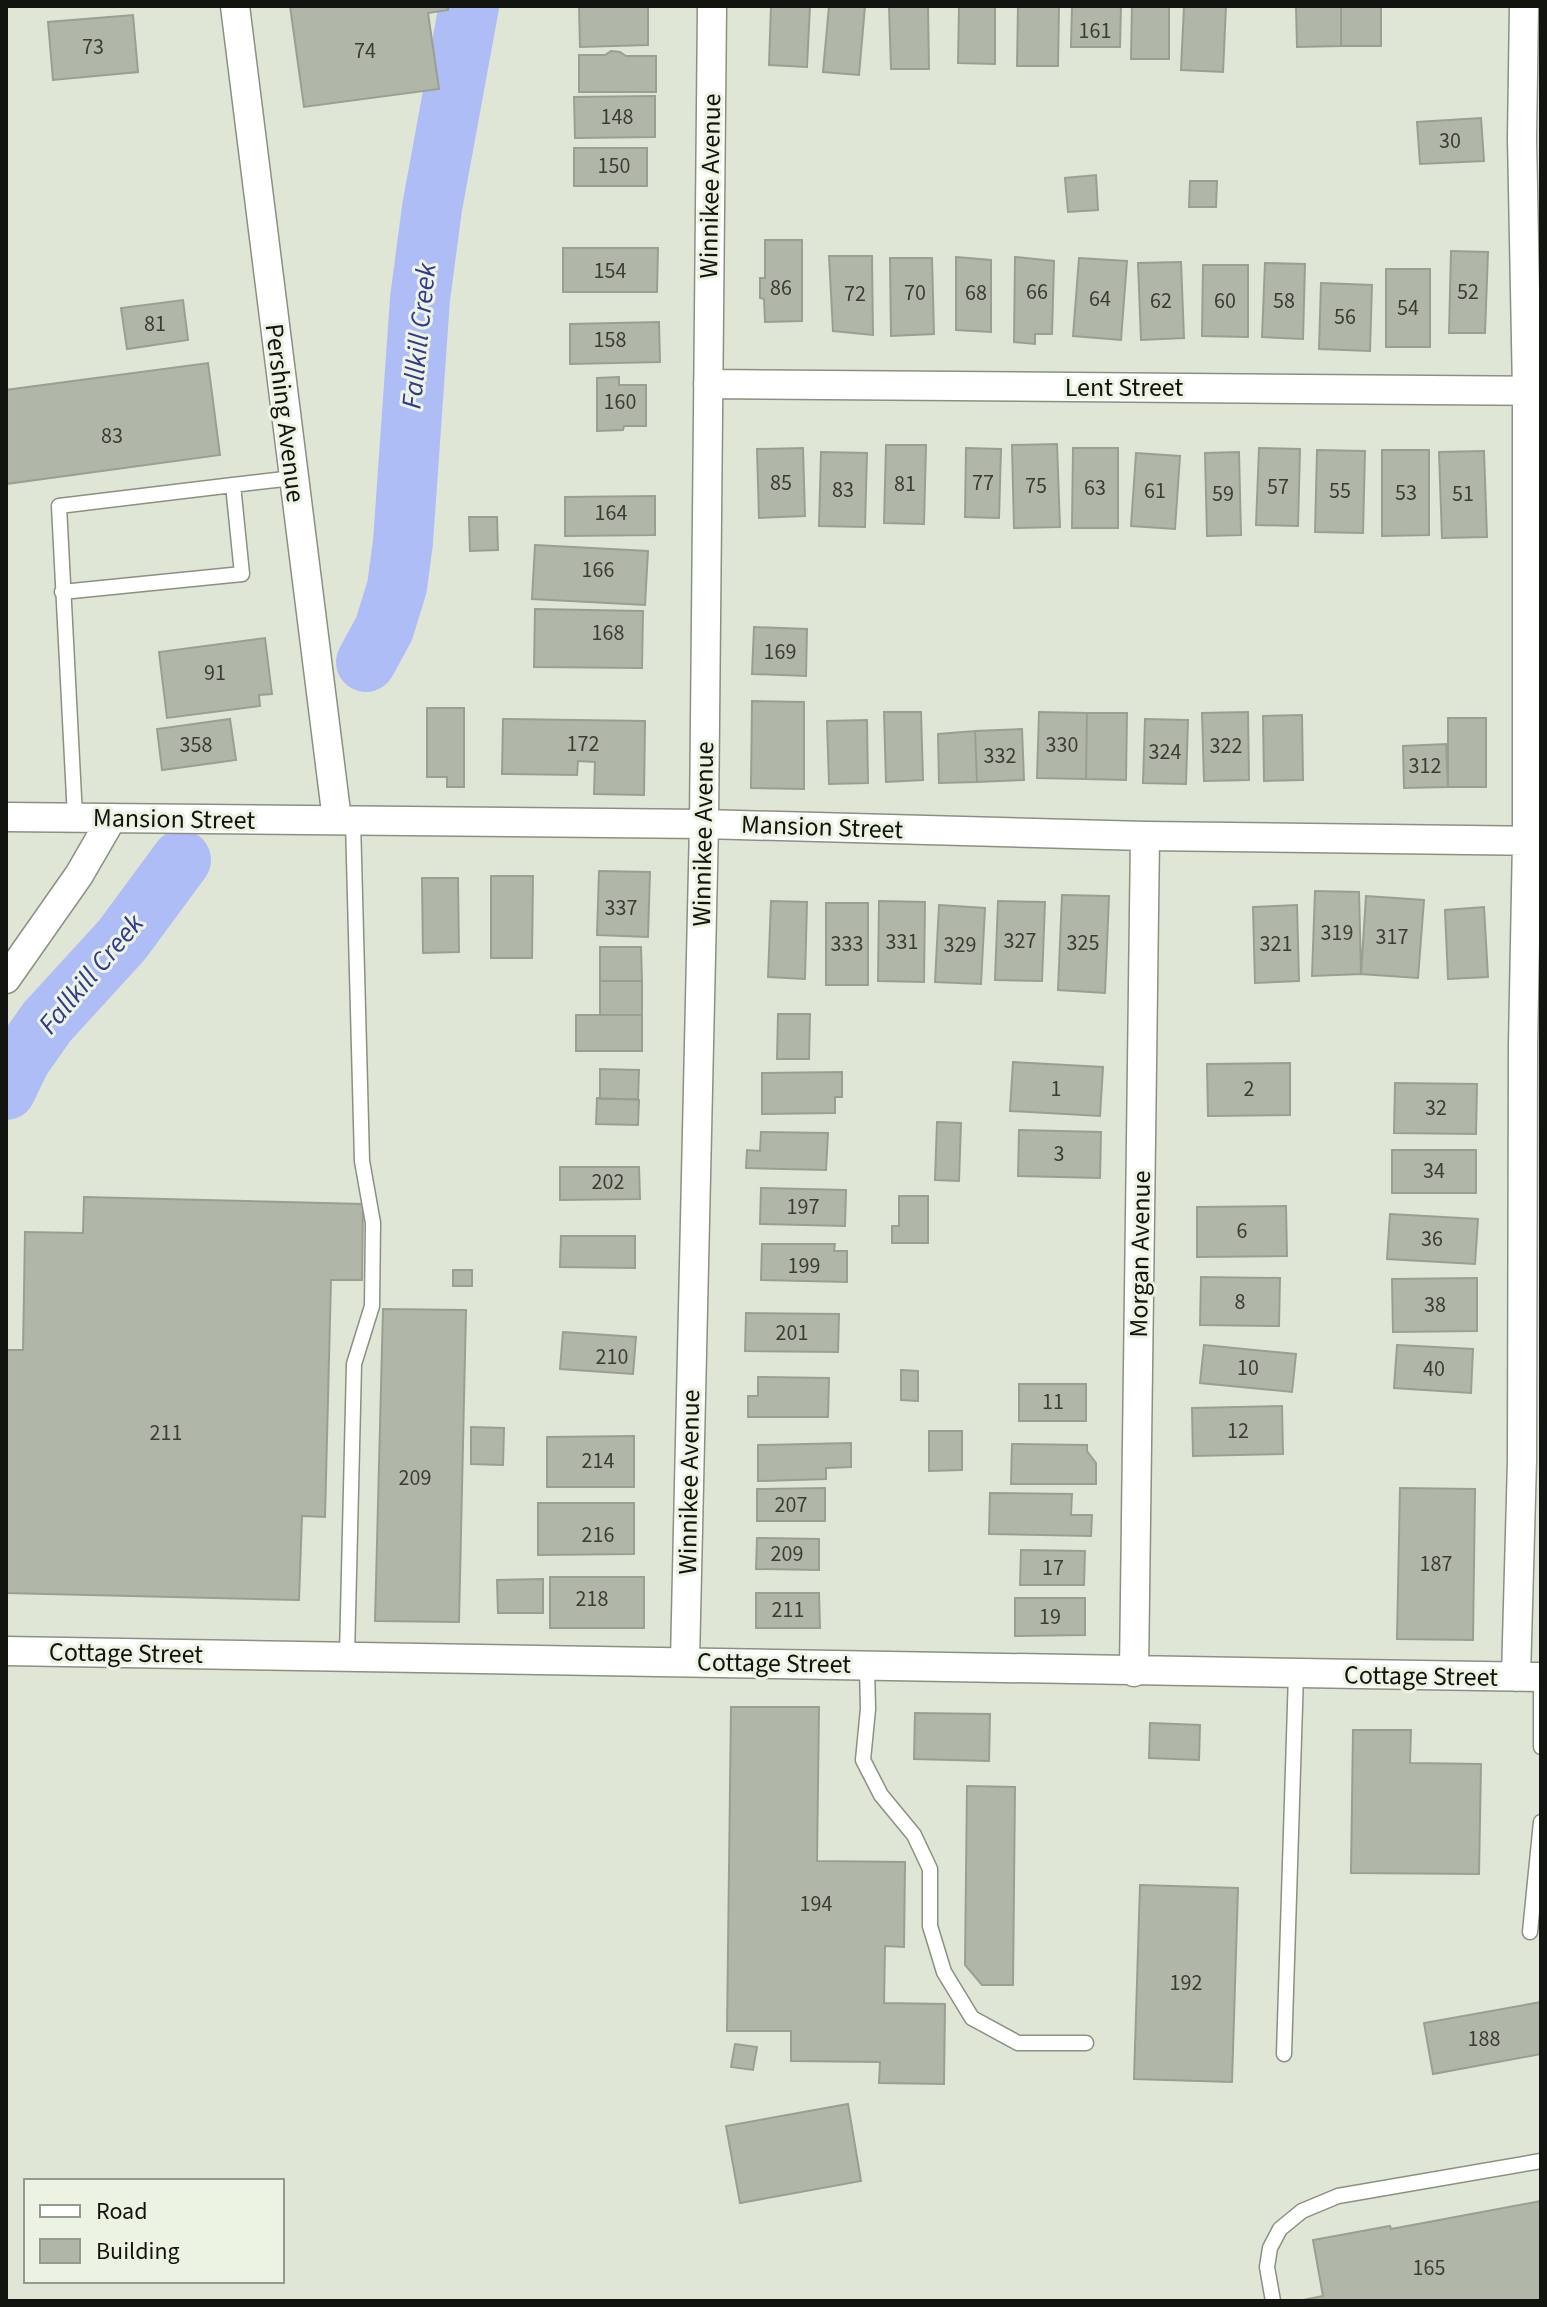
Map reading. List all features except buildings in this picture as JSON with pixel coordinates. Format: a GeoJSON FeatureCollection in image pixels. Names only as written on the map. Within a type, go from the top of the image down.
{"type":"FeatureCollection","features":[{"type":"Feature","properties":{"kind":"street","name":"Pershing Avenue"},"geometry":{"type":"LineString","coordinates":[[235,6],[293,478],[345,820]]}},
{"type":"Feature","properties":{"kind":"street","name":"Winnikee Avenue"},"geometry":{"type":"LineString","coordinates":[[685,1661],[704,824],[712,6]]}},
{"type":"Feature","properties":{"kind":"street"},"geometry":{"type":"LineString","coordinates":[[1524,6],[1522,138],[1534,391],[1534,841],[1523,1045],[1532,1242],[1522,1461],[1532,1677]]}},
{"type":"Feature","properties":{"kind":"street","name":"Lent Street"},"geometry":{"type":"LineString","coordinates":[[708,384],[1534,391]]}},
{"type":"Feature","properties":{"kind":"street","name":"Mansion Street"},"geometry":{"type":"LineString","coordinates":[[6,817],[704,824],[1145,836],[1534,841]]}},
{"type":"Feature","properties":{"kind":"street"},"geometry":{"type":"LineString","coordinates":[[6,979],[79,875],[112,818]]}},
{"type":"Feature","properties":{"kind":"street","name":"Morgan Avenue"},"geometry":{"type":"LineString","coordinates":[[1134,1672],[1145,836]]}},
{"type":"Feature","properties":{"kind":"street","name":"Cottage Street"},"geometry":{"type":"LineString","coordinates":[[6,1651],[1532,1677]]}},
{"type":"Feature","properties":{"kind":"lane"},"geometry":{"type":"LineString","coordinates":[[75,817],[59,506],[293,478]]}},
{"type":"Feature","properties":{"kind":"lane"},"geometry":{"type":"LineString","coordinates":[[62,592],[242,574],[233,485]]}},
{"type":"Feature","properties":{"kind":"lane"},"geometry":{"type":"LineString","coordinates":[[345,820],[362,1161],[373,1223],[372,1306],[354,1364],[347,1656]]}},
{"type":"Feature","properties":{"kind":"lane"},"geometry":{"type":"LineString","coordinates":[[867,1666],[868,1709],[863,1760],[881,1795],[914,1835],[930,1869],[930,1926],[944,1972],[972,2018],[1018,2043],[1086,2043]]}},
{"type":"Feature","properties":{"kind":"lane"},"geometry":{"type":"LineString","coordinates":[[1284,2054],[1296,1674]]}},
{"type":"Feature","properties":{"kind":"lane"},"geometry":{"type":"LineString","coordinates":[[1532,1677],[1541,1747]]}},
{"type":"Feature","properties":{"kind":"lane"},"geometry":{"type":"LineString","coordinates":[[1530,1932],[1541,1822]]}},
{"type":"Feature","properties":{"kind":"lane"},"geometry":{"type":"LineString","coordinates":[[1273,2301],[1267,2267],[1270,2248],[1280,2229],[1302,2211],[1338,2196],[1541,2161]]}},
{"type":"Feature","properties":{"kind":"waterway","name":"Fallkill Creek"},"geometry":{"type":"LineString","coordinates":[[366,662],[384,629],[397,587],[420,299],[432,208],[469,6]]}},
{"type":"Feature","properties":{"kind":"waterway","name":"Fallkill Creek"},"geometry":{"type":"LineString","coordinates":[[6,1090],[21,1059],[47,1022],[122,940],[181,860]]}}]}
